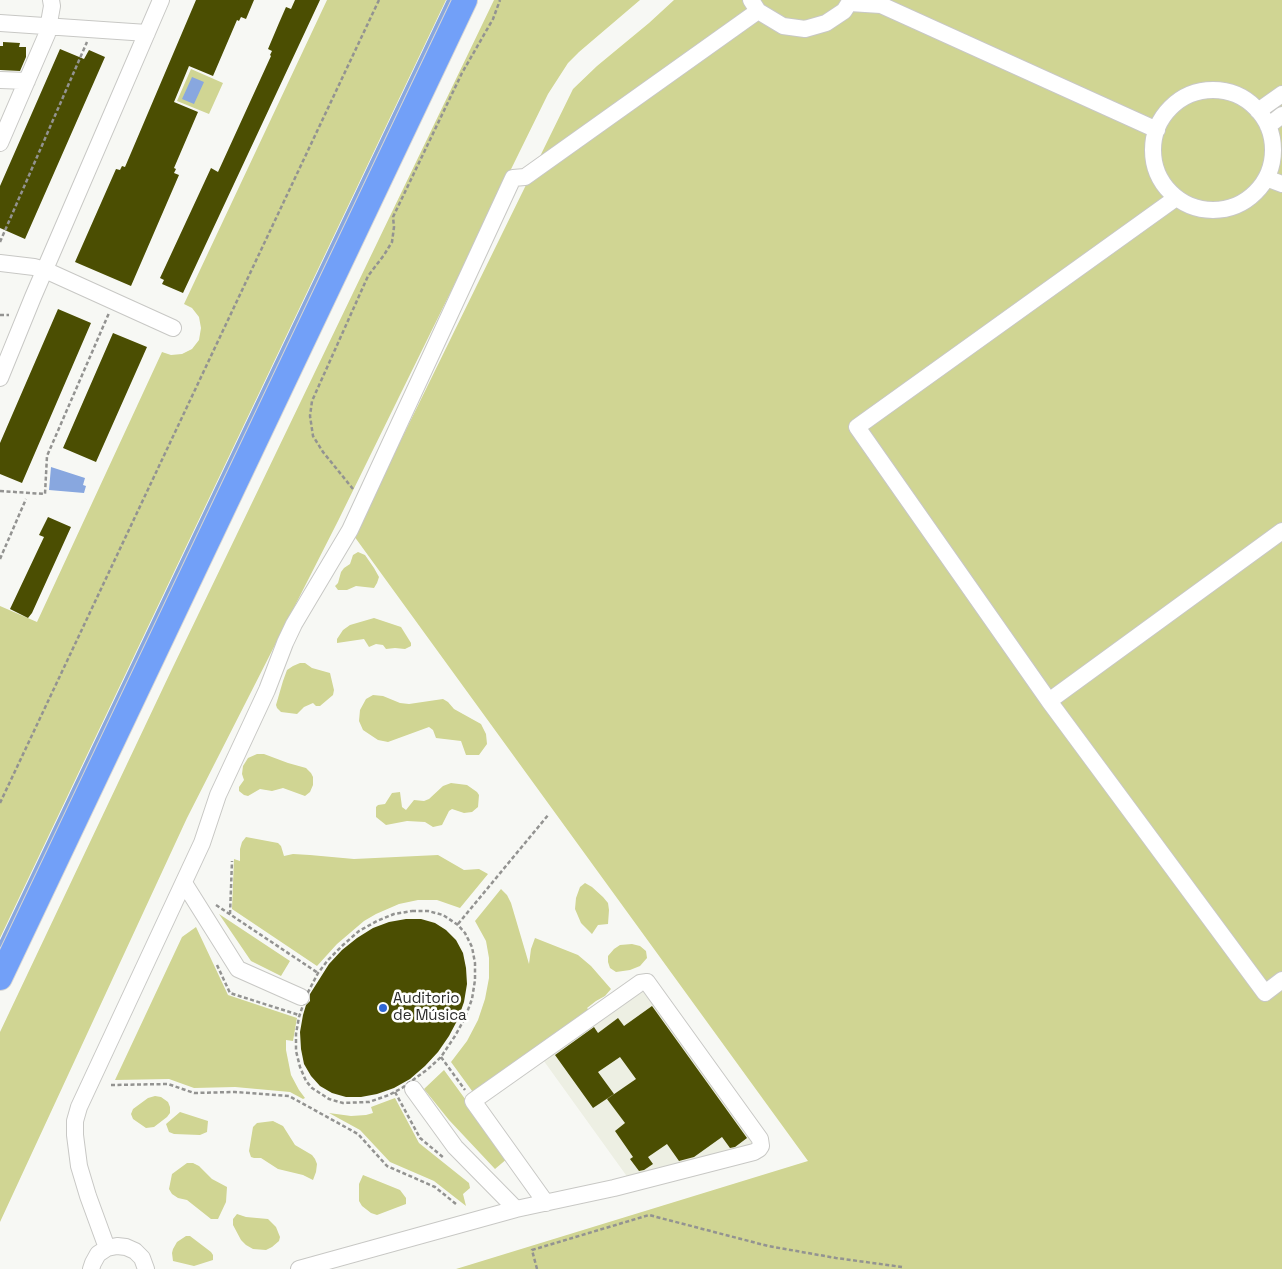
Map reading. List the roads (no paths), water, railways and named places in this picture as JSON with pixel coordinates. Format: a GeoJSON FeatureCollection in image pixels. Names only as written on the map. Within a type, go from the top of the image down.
{"type":"FeatureCollection","features":[{"type":"Feature","properties":{"kind":"highway"},"geometry":{"type":"LineString","coordinates":[[0,978],[465,0]]}},
{"type":"Feature","properties":{"kind":"street"},"geometry":{"type":"LineString","coordinates":[[0,378],[161,0]]}},
{"type":"Feature","properties":{"kind":"street"},"geometry":{"type":"LineString","coordinates":[[107,1248],[79,1166],[76,1143],[78,1107],[202,843],[218,795],[267,690],[285,643],[294,624],[350,530],[513,178],[525,177],[754,6],[783,26],[805,29],[826,23],[844,11],[850,1],[879,3],[1157,130]]}},
{"type":"Feature","properties":{"kind":"street"},"geometry":{"type":"LineString","coordinates":[[0,143],[46,36],[53,2]]}},
{"type":"Feature","properties":{"kind":"street"},"geometry":{"type":"LineString","coordinates":[[0,23],[147,33]]}},
{"type":"Feature","properties":{"kind":"street"},"geometry":{"type":"LineString","coordinates":[[0,80],[26,81]]}},
{"type":"Feature","properties":{"kind":"street"},"geometry":{"type":"LineString","coordinates":[[1220,90],[1241,97],[1258,111],[1268,126],[1272,143],[1272,161],[1266,178],[1254,194],[1236,206],[1216,210],[1195,208],[1176,198],[1161,182],[1153,161],[1154,139],[1162,118],[1177,102],[1197,92],[1220,90]]}},
{"type":"Feature","properties":{"kind":"street"},"geometry":{"type":"LineString","coordinates":[[1258,111],[1282,94]]}},
{"type":"Feature","properties":{"kind":"street"},"geometry":{"type":"LineString","coordinates":[[1268,126],[1282,114]]}},
{"type":"Feature","properties":{"kind":"street"},"geometry":{"type":"LineString","coordinates":[[1266,178],[1282,184]]}},
{"type":"Feature","properties":{"kind":"street"},"geometry":{"type":"LineString","coordinates":[[1176,198],[857,427],[1049,701],[1265,993],[1282,980]]}},
{"type":"Feature","properties":{"kind":"street"},"geometry":{"type":"LineString","coordinates":[[0,263],[22,264],[45,270],[173,328]]}},
{"type":"Feature","properties":{"kind":"street"},"geometry":{"type":"LineString","coordinates":[[1049,701],[1282,531]]}},
{"type":"Feature","properties":{"kind":"street"},"geometry":{"type":"LineString","coordinates":[[184,883],[238,968],[301,997]]}},
{"type":"Feature","properties":{"kind":"street"},"geometry":{"type":"LineString","coordinates":[[299,1269],[516,1209],[546,1203],[614,1188],[754,1152],[761,1146],[761,1143],[650,984],[643,982],[473,1101],[546,1203]]}},
{"type":"Feature","properties":{"kind":"street"},"geometry":{"type":"LineString","coordinates":[[413,1089],[454,1147],[516,1209]]}},
{"type":"Feature","properties":{"kind":"street"},"geometry":{"type":"LineString","coordinates":[[91,1269],[98,1254],[107,1248],[117,1246],[135,1251],[142,1258],[146,1269]]}},
{"type":"Feature","properties":{"kind":"water"},"geometry":{"type":"Polygon","coordinates":[[[192,77],[204,82],[194,104],[182,99],[192,77]]]}},
{"type":"Feature","properties":{"kind":"water"},"geometry":{"type":"Polygon","coordinates":[[[51,467],[85,478],[83,485],[86,486],[84,493],[49,490],[51,467]]]}},
{"type":"Feature","properties":{"kind":"waterway"},"geometry":{"type":"LineString","coordinates":[[0,945],[449,0]]}},
{"type":"Feature","properties":{"kind":"place","name":"Auditorio de Música"},"geometry":{"type":"Point","coordinates":[383,1008]}}]}
